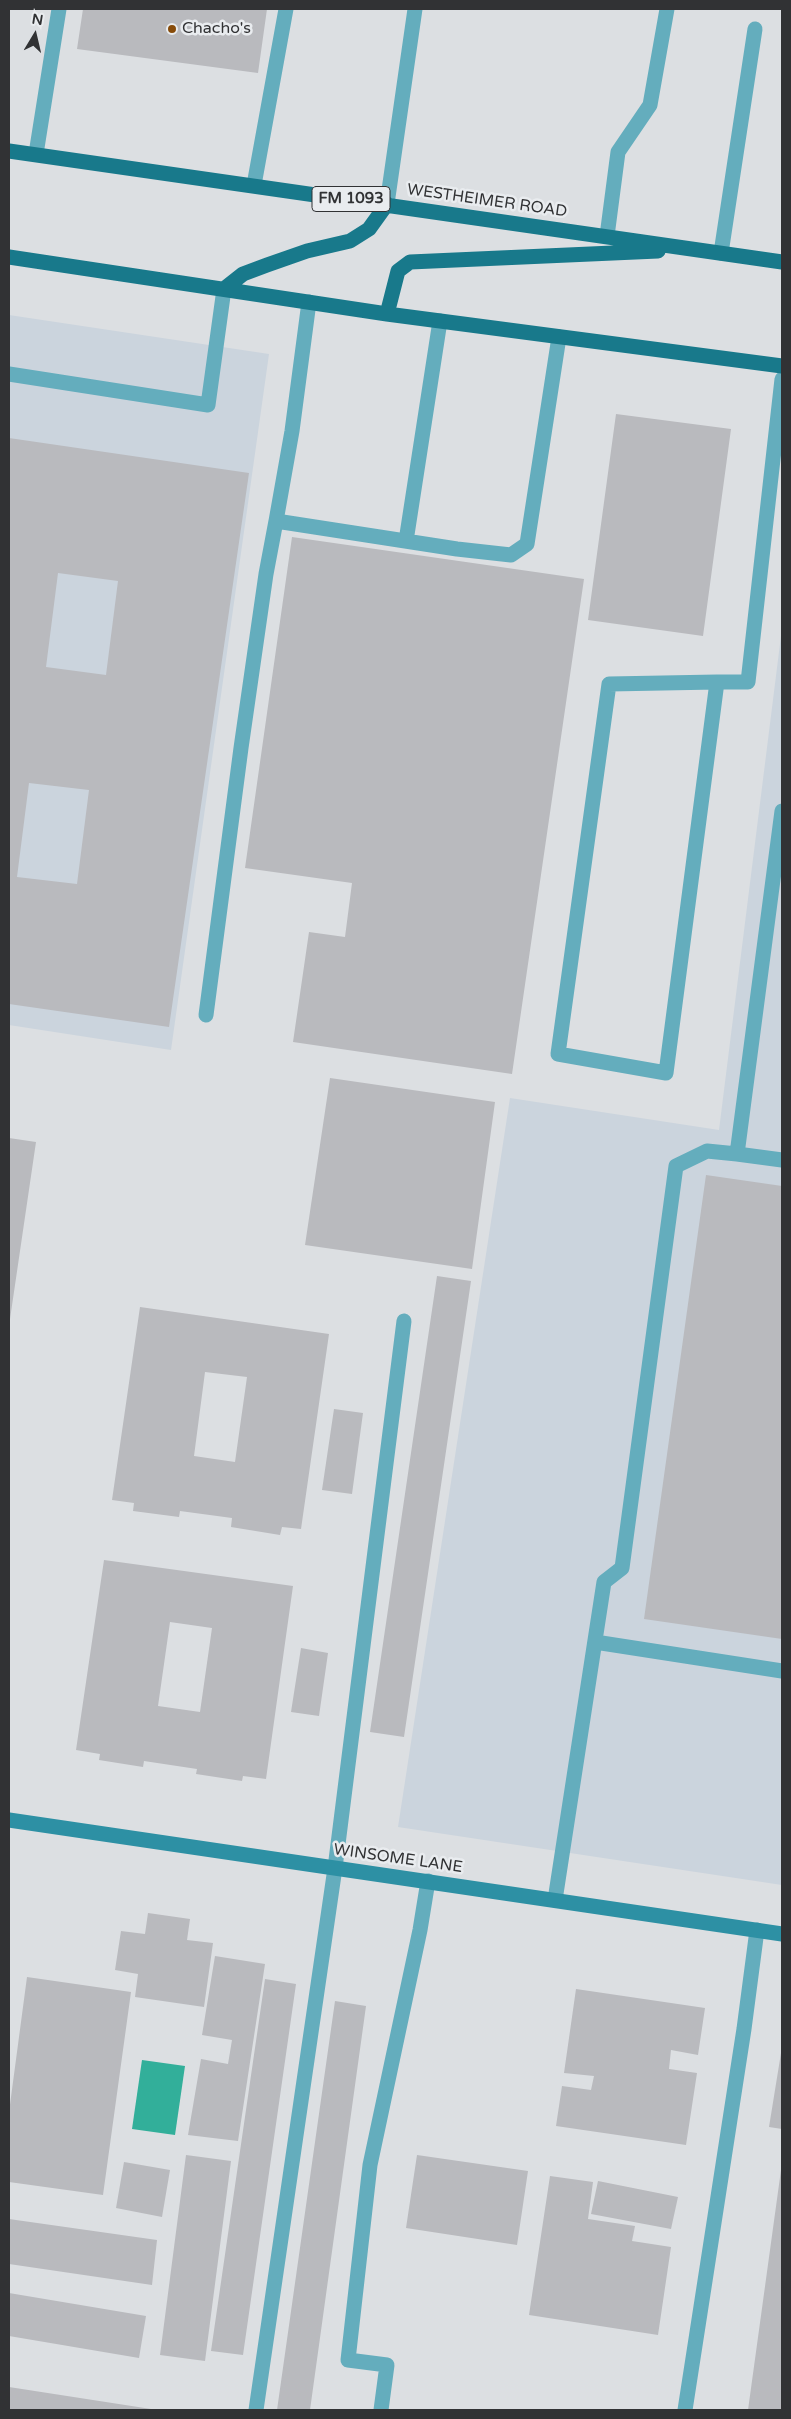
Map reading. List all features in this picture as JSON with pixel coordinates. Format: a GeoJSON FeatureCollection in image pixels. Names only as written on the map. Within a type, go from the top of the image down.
{"type":"FeatureCollection","features":[{"type":"Feature","properties":{"kind":"main road","name":"WESTHEIMER ROAD"},"geometry":{"type":"LineString","coordinates":[[9,151],[782,262]]}},
{"type":"Feature","properties":{"kind":"main road"},"geometry":{"type":"LineString","coordinates":[[224,289],[243,274],[307,252],[350,241],[369,229],[387,204]]}},
{"type":"Feature","properties":{"kind":"main road"},"geometry":{"type":"LineString","coordinates":[[387,314],[398,271],[410,262],[692,249]]}},
{"type":"Feature","properties":{"kind":"main road"},"geometry":{"type":"LineString","coordinates":[[9,257],[387,314],[782,366]]}},
{"type":"Feature","properties":{"kind":"street"},"geometry":{"type":"LineString","coordinates":[[36,154],[59,9]]}},
{"type":"Feature","properties":{"kind":"street"},"geometry":{"type":"LineString","coordinates":[[254,185],[286,9]]}},
{"type":"Feature","properties":{"kind":"street"},"geometry":{"type":"LineString","coordinates":[[387,204],[415,9]]}},
{"type":"Feature","properties":{"kind":"street"},"geometry":{"type":"LineString","coordinates":[[607,236],[618,152],[650,105],[667,9]]}},
{"type":"Feature","properties":{"kind":"street"},"geometry":{"type":"LineString","coordinates":[[722,253],[754,29]]}},
{"type":"Feature","properties":{"kind":"street"},"geometry":{"type":"LineString","coordinates":[[9,374],[208,404],[224,289]]}},
{"type":"Feature","properties":{"kind":"street"},"geometry":{"type":"LineString","coordinates":[[206,1015],[242,738],[266,574],[292,431],[309,302]]}},
{"type":"Feature","properties":{"kind":"street"},"geometry":{"type":"LineString","coordinates":[[406,541],[440,321]]}},
{"type":"Feature","properties":{"kind":"street"},"geometry":{"type":"LineString","coordinates":[[276,521],[512,555],[527,544],[559,337]]}},
{"type":"Feature","properties":{"kind":"street"},"geometry":{"type":"LineString","coordinates":[[716,682],[666,1073],[558,1054],[609,684],[716,682],[748,682],[782,379]]}},
{"type":"Feature","properties":{"kind":"street"},"geometry":{"type":"LineString","coordinates":[[737,1154],[782,811]]}},
{"type":"Feature","properties":{"kind":"street"},"geometry":{"type":"LineString","coordinates":[[556,1900],[604,1582],[622,1568],[676,1166],[707,1151],[782,1160]]}},
{"type":"Feature","properties":{"kind":"street"},"geometry":{"type":"LineString","coordinates":[[256,2410],[335,1868],[404,1321]]}},
{"type":"Feature","properties":{"kind":"street"},"geometry":{"type":"LineString","coordinates":[[594,1642],[782,1672]]}},
{"type":"Feature","properties":{"kind":"street","name":"WINSOME LANE"},"geometry":{"type":"LineString","coordinates":[[9,1820],[782,1934]]}},
{"type":"Feature","properties":{"kind":"street"},"geometry":{"type":"LineString","coordinates":[[381,2410],[388,2365],[348,2360],[370,2165],[420,1930],[428,1881]]}},
{"type":"Feature","properties":{"kind":"street"},"geometry":{"type":"LineString","coordinates":[[685,2410],[744,2029],[757,1930]]}},
{"type":"Feature","properties":{"kind":"shaded area"},"geometry":{"type":"Polygon","coordinates":[[[9,315],[269,354],[171,1050],[9,1025],[9,315]]]}},
{"type":"Feature","properties":{"kind":"shaded area"},"geometry":{"type":"Polygon","coordinates":[[[782,628],[782,1885],[398,1827],[510,1098],[719,1130],[782,628]]]}},
{"type":"Feature","properties":{"kind":"shaded area"},"geometry":{"type":"Polygon","coordinates":[[[142,2060],[185,2066],[175,2135],[132,2129],[142,2060]]]}},
{"type":"Feature","properties":{"kind":"building","name":"Chacho's"},"geometry":{"type":"Polygon","coordinates":[[[83,9],[267,9],[258,73],[77,49],[83,9]]]}},
{"type":"Feature","properties":{"kind":"building"},"geometry":{"type":"Polygon","coordinates":[[[616,414],[731,429],[703,636],[588,620],[616,414]]]}},
{"type":"Feature","properties":{"kind":"building"},"geometry":{"type":"Polygon","coordinates":[[[9,438],[249,473],[169,1027],[9,1004],[9,438]],[[58,573],[46,667],[106,675],[118,581],[58,573]],[[29,783],[17,877],[77,884],[89,790],[29,783]]]}},
{"type":"Feature","properties":{"kind":"building"},"geometry":{"type":"Polygon","coordinates":[[[292,537],[584,579],[512,1074],[293,1042],[309,932],[345,937],[352,883],[245,868],[292,537]]]}},
{"type":"Feature","properties":{"kind":"building"},"geometry":{"type":"Polygon","coordinates":[[[330,1078],[495,1102],[472,1269],[305,1245],[330,1078]]]}},
{"type":"Feature","properties":{"kind":"building"},"geometry":{"type":"Polygon","coordinates":[[[9,1138],[36,1142],[10,1319],[9,1319],[9,1138]]]}},
{"type":"Feature","properties":{"kind":"building"},"geometry":{"type":"Polygon","coordinates":[[[706,1175],[782,1186],[782,1639],[644,1619],[706,1175]]]}},
{"type":"Feature","properties":{"kind":"building"},"geometry":{"type":"Polygon","coordinates":[[[437,1276],[471,1281],[404,1737],[370,1732],[437,1276]]]}},
{"type":"Feature","properties":{"kind":"building"},"geometry":{"type":"Polygon","coordinates":[[[140,1307],[329,1334],[301,1529],[282,1527],[280,1535],[231,1527],[232,1518],[180,1511],[179,1517],[133,1511],[134,1503],[112,1500],[140,1307]],[[205,1372],[194,1456],[235,1462],[247,1377],[205,1372]]]}},
{"type":"Feature","properties":{"kind":"building"},"geometry":{"type":"Polygon","coordinates":[[[334,1409],[363,1413],[352,1494],[322,1490],[334,1409]]]}},
{"type":"Feature","properties":{"kind":"building"},"geometry":{"type":"Polygon","coordinates":[[[104,1560],[293,1586],[266,1779],[243,1776],[242,1781],[196,1774],[197,1769],[144,1761],[143,1767],[99,1760],[100,1754],[76,1750],[104,1560]],[[170,1622],[158,1706],[200,1712],[212,1628],[170,1622]]]}},
{"type":"Feature","properties":{"kind":"building"},"geometry":{"type":"Polygon","coordinates":[[[301,1648],[328,1653],[319,1716],[291,1712],[301,1648]]]}},
{"type":"Feature","properties":{"kind":"building"},"geometry":{"type":"Polygon","coordinates":[[[148,1913],[190,1919],[187,1940],[213,1943],[204,2007],[135,1997],[138,1974],[115,1970],[121,1931],[145,1934],[148,1913]]]}},
{"type":"Feature","properties":{"kind":"building"},"geometry":{"type":"Polygon","coordinates":[[[215,1956],[265,1964],[238,2141],[188,2135],[201,2059],[228,2064],[232,2040],[202,2035],[215,1956]]]}},
{"type":"Feature","properties":{"kind":"building"},"geometry":{"type":"Polygon","coordinates":[[[27,1977],[131,1992],[103,2195],[9,2182],[9,2112],[27,1977]]]}},
{"type":"Feature","properties":{"kind":"building"},"geometry":{"type":"Polygon","coordinates":[[[265,1979],[296,1984],[243,2355],[211,2351],[265,1979]]]}},
{"type":"Feature","properties":{"kind":"building"},"geometry":{"type":"Polygon","coordinates":[[[576,1989],[705,2008],[698,2055],[671,2050],[669,2069],[697,2073],[686,2145],[556,2126],[562,2086],[591,2090],[594,2076],[564,2073],[576,1989]]]}},
{"type":"Feature","properties":{"kind":"building"},"geometry":{"type":"Polygon","coordinates":[[[335,2001],[366,2006],[310,2410],[277,2410],[335,2001]]]}},
{"type":"Feature","properties":{"kind":"building"},"geometry":{"type":"Polygon","coordinates":[[[782,2053],[782,2129],[769,2127],[782,2053]]]}},
{"type":"Feature","properties":{"kind":"building"},"geometry":{"type":"Polygon","coordinates":[[[186,2155],[231,2161],[205,2361],[160,2355],[186,2155]]]}},
{"type":"Feature","properties":{"kind":"building"},"geometry":{"type":"Polygon","coordinates":[[[417,2155],[528,2171],[517,2245],[406,2228],[417,2155]]]}},
{"type":"Feature","properties":{"kind":"building"},"geometry":{"type":"Polygon","coordinates":[[[124,2162],[170,2170],[162,2217],[116,2208],[124,2162]]]}},
{"type":"Feature","properties":{"kind":"building"},"geometry":{"type":"Polygon","coordinates":[[[781,2170],[782,2410],[748,2410],[781,2170]]]}},
{"type":"Feature","properties":{"kind":"building"},"geometry":{"type":"Polygon","coordinates":[[[550,2176],[593,2182],[588,2219],[635,2226],[632,2241],[671,2247],[658,2335],[529,2315],[550,2176]]]}},
{"type":"Feature","properties":{"kind":"building"},"geometry":{"type":"Polygon","coordinates":[[[598,2181],[678,2197],[671,2229],[591,2214],[598,2181]]]}},
{"type":"Feature","properties":{"kind":"building"},"geometry":{"type":"Polygon","coordinates":[[[9,2219],[157,2240],[152,2285],[9,2264],[9,2219]]]}},
{"type":"Feature","properties":{"kind":"building"},"geometry":{"type":"Polygon","coordinates":[[[9,2293],[146,2316],[139,2358],[9,2336],[9,2293]]]}},
{"type":"Feature","properties":{"kind":"building"},"geometry":{"type":"Polygon","coordinates":[[[9,2387],[151,2409],[151,2410],[9,2410],[9,2387]]]}},
{"type":"Feature","properties":{"kind":"place","name":"Chacho's"},"geometry":{"type":"Point","coordinates":[172,29]}}]}
